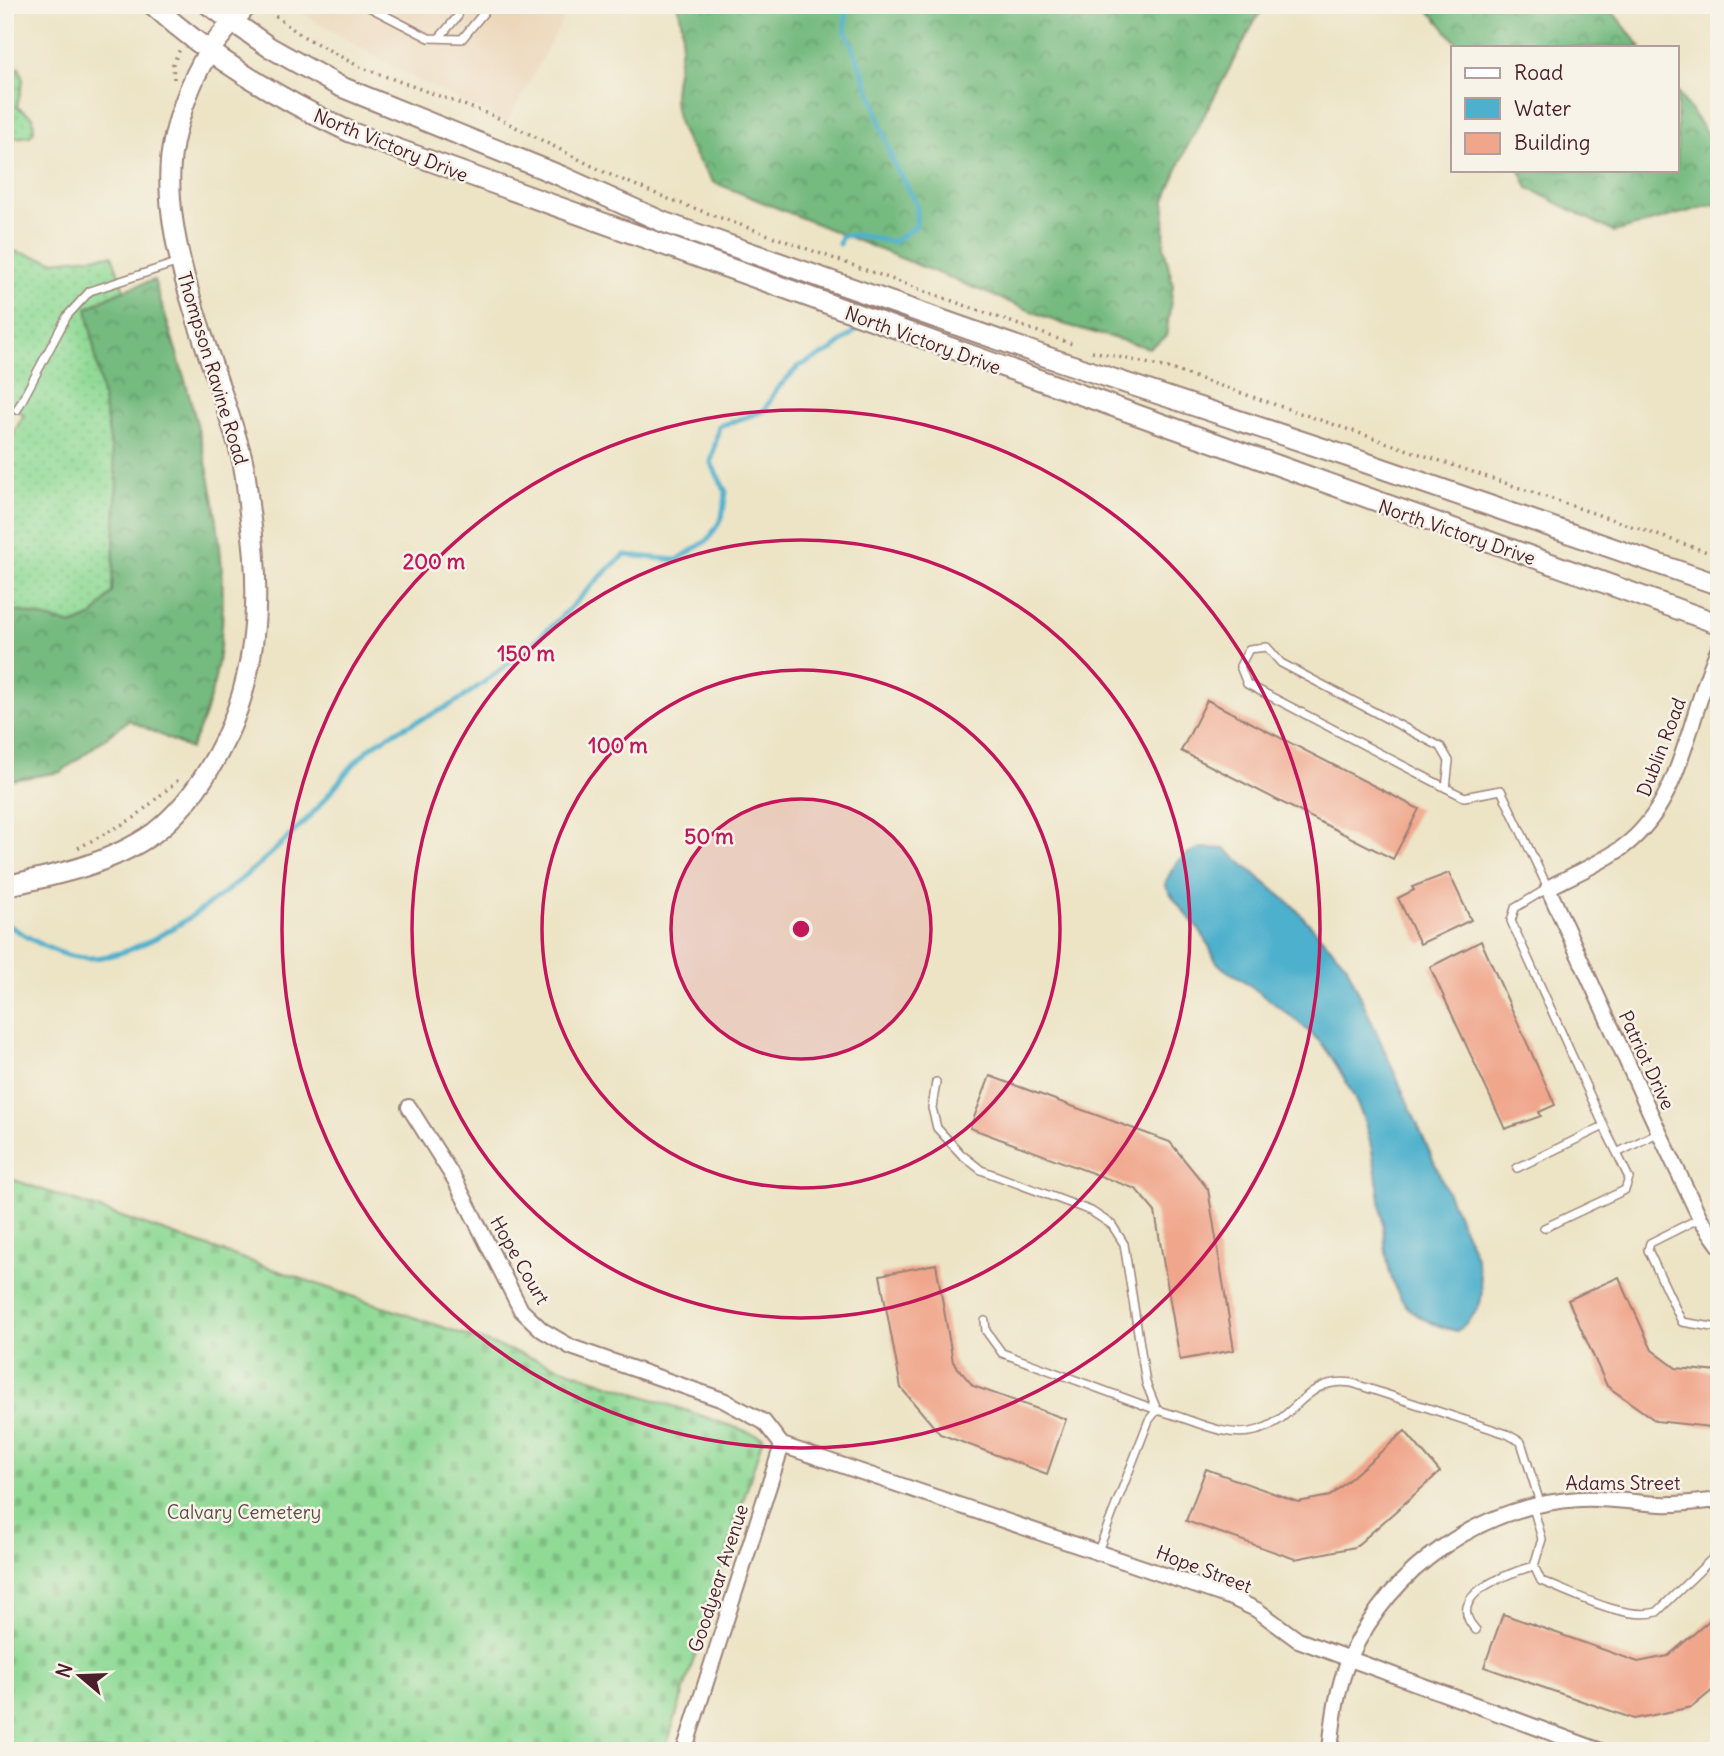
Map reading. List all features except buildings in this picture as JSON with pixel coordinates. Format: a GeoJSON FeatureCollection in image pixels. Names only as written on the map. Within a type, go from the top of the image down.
{"type":"FeatureCollection","features":[{"type":"Feature","properties":{"kind":"main road","name":"North Victory Drive"},"geometry":{"type":"LineString","coordinates":[[153,5],[209,51],[287,102],[350,132],[1042,383],[1719,624]]}},
{"type":"Feature","properties":{"kind":"main road","name":"North Victory Drive"},"geometry":{"type":"LineString","coordinates":[[209,5],[232,24],[339,86],[561,176],[663,222],[1053,359],[1349,457],[1719,585]]}},
{"type":"Feature","properties":{"kind":"main road","name":"Thompson Ravine Road"},"geometry":{"type":"LineString","coordinates":[[5,886],[79,869],[110,857],[152,834],[174,816],[194,793],[229,737],[242,700],[252,662],[257,561],[242,455],[181,262],[170,204],[171,156],[181,116],[209,51],[247,5]]}},
{"type":"Feature","properties":{"kind":"street","name":"Dublin Road"},"geometry":{"type":"LineString","coordinates":[[1548,888],[1622,848],[1646,826],[1665,796],[1719,648]]}},
{"type":"Feature","properties":{"kind":"street","name":"Patriot Drive"},"geometry":{"type":"LineString","coordinates":[[1548,888],[1700,1218],[1719,1245]]}},
{"type":"Feature","properties":{"kind":"street","name":"Hope Court"},"geometry":{"type":"LineString","coordinates":[[409,1107],[455,1180],[521,1310],[542,1330],[571,1347],[723,1399],[764,1422],[782,1445]]}},
{"type":"Feature","properties":{"kind":"street","name":"Hope Street"},"geometry":{"type":"LineString","coordinates":[[782,1445],[1232,1598],[1257,1610],[1298,1640],[1601,1751]]}},
{"type":"Feature","properties":{"kind":"street","name":"Goodyear Avenue"},"geometry":{"type":"LineString","coordinates":[[684,1751],[782,1445]]}},
{"type":"Feature","properties":{"kind":"street","name":"Adams Street"},"geometry":{"type":"LineString","coordinates":[[1330,1751],[1334,1711],[1350,1658],[1373,1616],[1410,1572],[1457,1536],[1497,1517],[1536,1504],[1583,1498],[1663,1504],[1719,1501]]}},
{"type":"Feature","properties":{"kind":"lane"},"geometry":{"type":"LineString","coordinates":[[366,5],[429,38],[462,39],[491,5]]}},
{"type":"Feature","properties":{"kind":"lane"},"geometry":{"type":"LineString","coordinates":[[439,38],[458,16]]}},
{"type":"Feature","properties":{"kind":"lane"},"geometry":{"type":"LineString","coordinates":[[17,410],[68,316],[90,291],[181,262]]}},
{"type":"Feature","properties":{"kind":"lane"},"geometry":{"type":"LineString","coordinates":[[1446,788],[1449,761],[1441,747],[1281,663],[1267,647],[1250,649],[1240,666],[1247,684],[1446,788],[1464,797],[1501,790],[1548,888],[1515,908],[1511,921],[1629,1178],[1625,1190],[1544,1228]]}},
{"type":"Feature","properties":{"kind":"lane"},"geometry":{"type":"LineString","coordinates":[[936,1082],[932,1108],[937,1128],[961,1154],[981,1170],[1091,1210],[1112,1225],[1124,1244],[1146,1383],[1157,1410]]}},
{"type":"Feature","properties":{"kind":"lane"},"geometry":{"type":"LineString","coordinates":[[1517,1168],[1604,1126]]}},
{"type":"Feature","properties":{"kind":"lane"},"geometry":{"type":"LineString","coordinates":[[1618,1153],[1659,1132]]}},
{"type":"Feature","properties":{"kind":"lane"},"geometry":{"type":"LineString","coordinates":[[1700,1218],[1650,1243],[1648,1250],[1682,1322],[1719,1328]]}},
{"type":"Feature","properties":{"kind":"lane"},"geometry":{"type":"LineString","coordinates":[[985,1321],[986,1331],[1002,1353],[1157,1410],[1237,1433],[1257,1431],[1282,1419],[1319,1387],[1332,1380],[1352,1383],[1507,1434],[1521,1443],[1536,1504],[1542,1539],[1534,1566],[1541,1581],[1625,1613],[1643,1616],[1657,1612],[1719,1552]]}},
{"type":"Feature","properties":{"kind":"lane"},"geometry":{"type":"LineString","coordinates":[[1098,1551],[1149,1420],[1157,1410]]}},
{"type":"Feature","properties":{"kind":"lane"},"geometry":{"type":"LineString","coordinates":[[1476,1630],[1471,1625],[1466,1609],[1473,1593],[1490,1581],[1534,1566]]}},
{"type":"Feature","properties":{"kind":"path"},"geometry":{"type":"LineString","coordinates":[[259,5],[301,35],[360,67],[494,116],[606,173],[671,201],[1091,351],[1168,368],[1719,556]]}},
{"type":"Feature","properties":{"kind":"path"},"geometry":{"type":"LineString","coordinates":[[171,91],[173,64]]}},
{"type":"Feature","properties":{"kind":"path"},"geometry":{"type":"LineString","coordinates":[[75,849],[134,818],[180,778]]}},
{"type":"Feature","properties":{"kind":"shaded area"},"geometry":{"type":"Polygon","coordinates":[[[288,5],[571,5],[507,123],[406,74],[288,5]]]}},
{"type":"Feature","properties":{"kind":"green space"},"geometry":{"type":"Polygon","coordinates":[[[677,5],[1268,5],[1257,17],[1186,149],[1165,200],[1164,247],[1173,285],[1166,337],[1149,348],[1063,324],[713,182],[687,142],[675,110],[675,86],[682,40],[681,17],[677,5]]]}},
{"type":"Feature","properties":{"kind":"green space"},"geometry":{"type":"Polygon","coordinates":[[[1422,5],[1607,5],[1640,46],[1459,46],[1422,5]]]}},
{"type":"Feature","properties":{"kind":"green space"},"geometry":{"type":"Polygon","coordinates":[[[19,67],[23,80],[17,107],[33,117],[34,131],[30,136],[5,139],[5,81],[19,67]]]}},
{"type":"Feature","properties":{"kind":"green space"},"geometry":{"type":"Polygon","coordinates":[[[1678,92],[1719,151],[1719,203],[1614,232],[1528,188],[1521,172],[1678,172],[1678,92]]]}},
{"type":"Feature","properties":{"kind":"green space"},"geometry":{"type":"Polygon","coordinates":[[[5,249],[53,261],[112,255],[124,290],[88,309],[117,481],[112,592],[93,616],[72,625],[23,612],[5,611],[5,450],[24,414],[5,404],[5,249]]]}},
{"type":"Feature","properties":{"kind":"green space"},"geometry":{"type":"Polygon","coordinates":[[[154,280],[204,453],[216,514],[222,576],[221,636],[211,694],[190,749],[129,720],[61,772],[5,781],[5,611],[23,612],[72,625],[93,616],[112,592],[117,481],[87,308],[118,292],[154,280]]]}},
{"type":"Feature","properties":{"kind":"green space","name":"Calvary Cemetery"},"geometry":{"type":"Polygon","coordinates":[[[5,1177],[763,1437],[665,1751],[5,1751],[5,1177]]]}},
{"type":"Feature","properties":{"kind":"water"},"geometry":{"type":"Polygon","coordinates":[[[1202,848],[1225,849],[1293,906],[1346,964],[1475,1254],[1482,1288],[1481,1297],[1475,1313],[1457,1331],[1422,1318],[1401,1299],[1394,1286],[1386,1255],[1373,1153],[1365,1122],[1331,1057],[1302,1025],[1219,964],[1201,933],[1165,884],[1179,861],[1188,853],[1202,848]]]}},
{"type":"Feature","properties":{"kind":"waterway"},"geometry":{"type":"LineString","coordinates":[[839,244],[841,236],[857,235],[893,242],[916,226],[917,205],[892,160],[873,98],[845,28],[847,5]]}},
{"type":"Feature","properties":{"kind":"waterway"},"geometry":{"type":"LineString","coordinates":[[5,923],[58,952],[76,957],[104,957],[135,947],[168,931],[202,909],[234,885],[310,816],[369,749],[391,734],[451,705],[517,657],[625,555],[677,560],[708,540],[722,518],[726,492],[711,463],[719,426],[764,411],[776,390],[799,366],[831,351],[857,329]]}}]}
